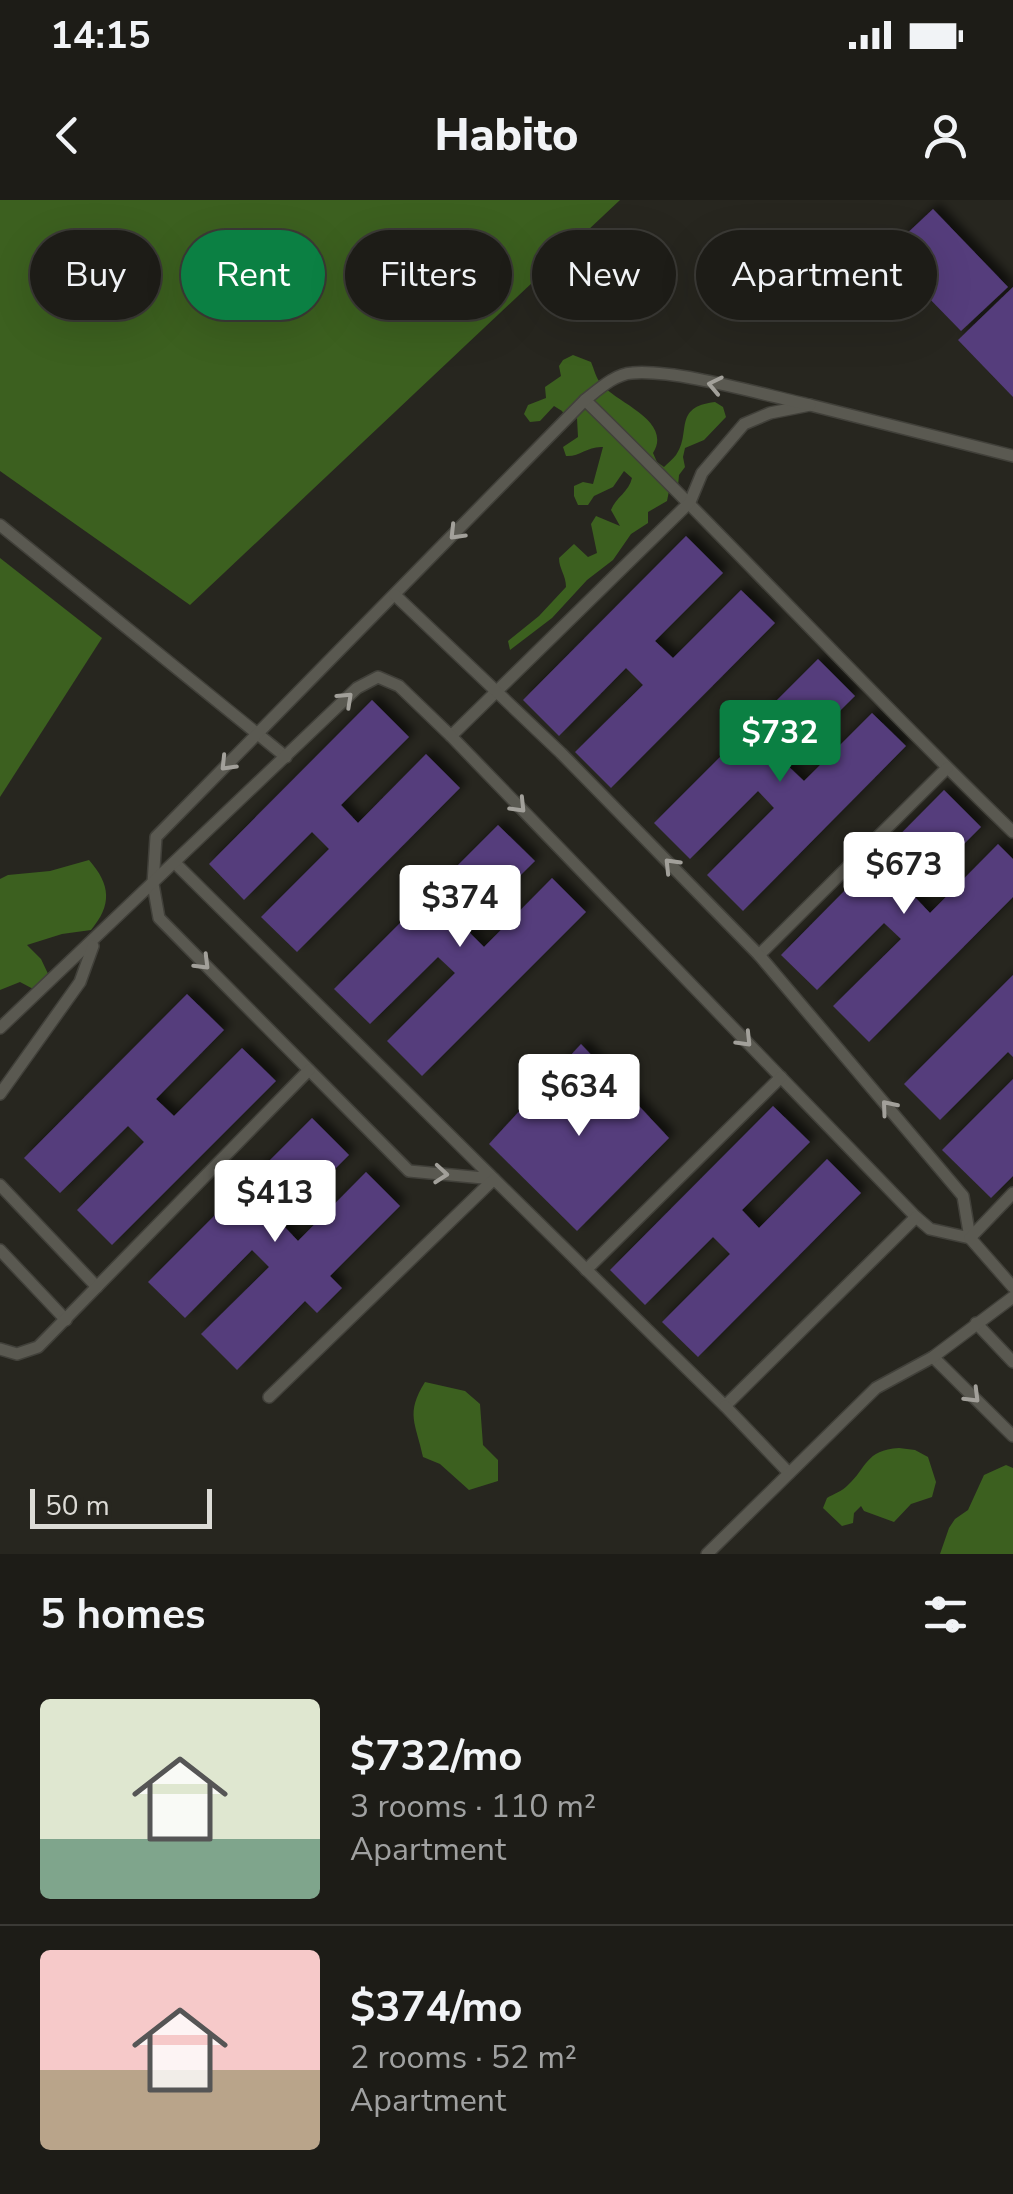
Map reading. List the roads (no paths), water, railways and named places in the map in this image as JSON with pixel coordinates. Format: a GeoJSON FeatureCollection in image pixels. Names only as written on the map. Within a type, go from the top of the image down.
{"type":"FeatureCollection","features":[{"type":"Feature","properties":{"kind":"lane"},"geometry":{"type":"LineString","coordinates":[[494,1179],[409,1171],[308,1070],[158,918],[153,884],[156,837],[607,382],[630,372],[676,377],[810,405],[1013,456]]}},
{"type":"Feature","properties":{"kind":"lane"},"geometry":{"type":"LineString","coordinates":[[585,400],[1013,832]]}},
{"type":"Feature","properties":{"kind":"lane"},"geometry":{"type":"LineString","coordinates":[[451,736],[690,502],[702,474],[744,424],[810,405]]}},
{"type":"Feature","properties":{"kind":"lane"},"geometry":{"type":"LineString","coordinates":[[0,526],[286,757]]}},
{"type":"Feature","properties":{"kind":"lane"},"geometry":{"type":"LineString","coordinates":[[396,595],[561,753],[759,955],[963,1196],[970,1238],[1013,1287]]}},
{"type":"Feature","properties":{"kind":"lane"},"geometry":{"type":"LineString","coordinates":[[0,1028],[357,688],[378,677],[398,686],[451,736],[916,1217],[930,1229],[970,1238]]}},
{"type":"Feature","properties":{"kind":"lane"},"geometry":{"type":"LineString","coordinates":[[759,955],[946,768]]}},
{"type":"Feature","properties":{"kind":"lane"},"geometry":{"type":"LineString","coordinates":[[175,864],[789,1473]]}},
{"type":"Feature","properties":{"kind":"lane"},"geometry":{"type":"LineString","coordinates":[[0,1094],[80,982],[94,941]]}},
{"type":"Feature","properties":{"kind":"lane"},"geometry":{"type":"LineString","coordinates":[[0,1349],[17,1354],[38,1348],[308,1070]]}},
{"type":"Feature","properties":{"kind":"lane"},"geometry":{"type":"LineString","coordinates":[[586,1270],[781,1077]]}},
{"type":"Feature","properties":{"kind":"lane"},"geometry":{"type":"LineString","coordinates":[[269,1397],[494,1179]]}},
{"type":"Feature","properties":{"kind":"lane"},"geometry":{"type":"LineString","coordinates":[[0,1185],[98,1287]]}},
{"type":"Feature","properties":{"kind":"lane"},"geometry":{"type":"LineString","coordinates":[[970,1238],[1013,1193]]}},
{"type":"Feature","properties":{"kind":"lane"},"geometry":{"type":"LineString","coordinates":[[725,1406],[916,1217]]}},
{"type":"Feature","properties":{"kind":"lane"},"geometry":{"type":"LineString","coordinates":[[0,1250],[66,1320]]}},
{"type":"Feature","properties":{"kind":"lane"},"geometry":{"type":"LineString","coordinates":[[706,1554],[876,1388],[933,1356],[1013,1298]]}},
{"type":"Feature","properties":{"kind":"lane"},"geometry":{"type":"LineString","coordinates":[[976,1323],[1013,1362]]}},
{"type":"Feature","properties":{"kind":"lane"},"geometry":{"type":"LineString","coordinates":[[933,1356],[1013,1436]]}}]}
